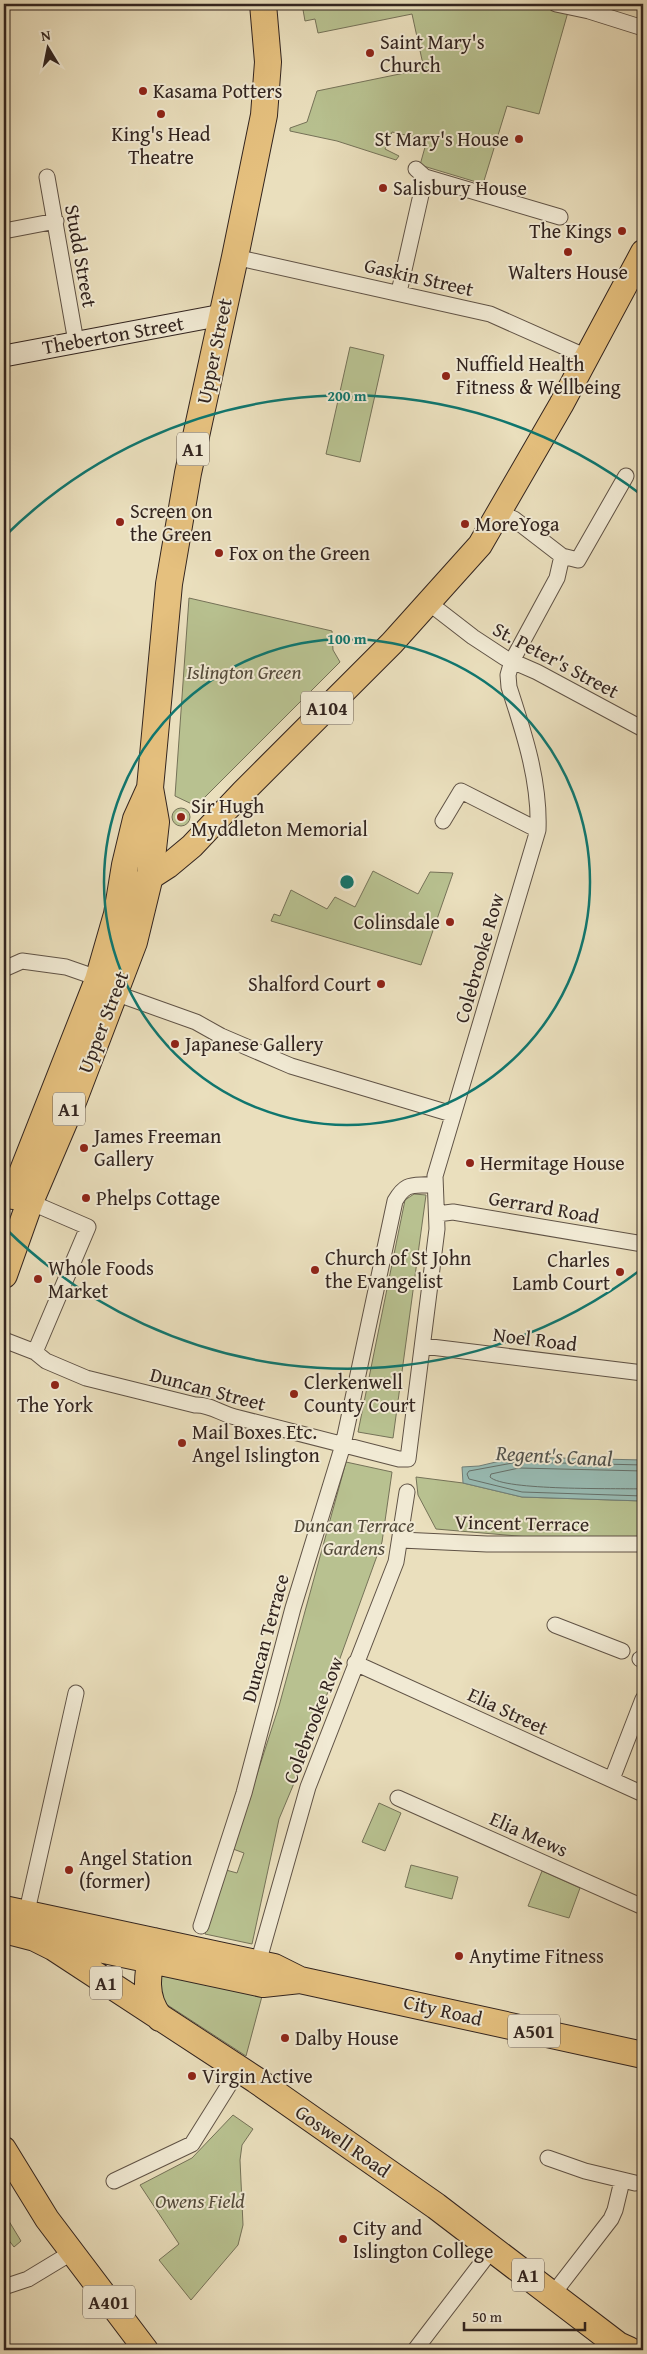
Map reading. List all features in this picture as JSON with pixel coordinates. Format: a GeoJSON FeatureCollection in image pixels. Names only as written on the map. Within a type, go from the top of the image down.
{"type":"FeatureCollection","features":[{"type":"Feature","properties":{"kind":"highway","name":"Upper Street"},"geometry":{"type":"LineString","coordinates":[[107,985],[134,942],[150,876],[156,822],[150,788],[169,584],[188,473],[236,257],[264,115],[268,62],[263,4]]}},
{"type":"Feature","properties":{"kind":"highway","name":"Upper Street"},"geometry":{"type":"LineString","coordinates":[[4,1220],[24,1193],[74,1099],[107,985],[125,864],[136,819],[150,788]]}},
{"type":"Feature","properties":{"kind":"highway","name":"Upper Street"},"geometry":{"type":"LineString","coordinates":[[4,1275],[24,1193]]}},
{"type":"Feature","properties":{"kind":"highway","name":"City Road"},"geometry":{"type":"LineString","coordinates":[[14,1922],[53,1946],[76,1944],[152,1950],[258,1963],[274,1967],[300,1980],[643,2055]]}},
{"type":"Feature","properties":{"kind":"highway","name":"City Road"},"geometry":{"type":"LineString","coordinates":[[14,1922],[152,1950],[263,1984],[300,1980]]}},
{"type":"Feature","properties":{"kind":"highway","name":"Goswell Road"},"geometry":{"type":"LineString","coordinates":[[53,1946],[239,2069],[631,2349]]}},
{"type":"Feature","properties":{"kind":"highway"},"geometry":{"type":"LineString","coordinates":[[152,1950],[148,1996],[154,2011],[160,2018]]}},
{"type":"Feature","properties":{"kind":"main road","name":"A104"},"geometry":{"type":"LineString","coordinates":[[117,914],[137,886],[168,866],[192,846],[429,603],[480,545],[500,513],[641,262]]}},
{"type":"Feature","properties":{"kind":"main road","name":"A401"},"geometry":{"type":"LineString","coordinates":[[4,2149],[37,2205],[71,2253],[146,2350]]}},
{"type":"Feature","properties":{"kind":"street"},"geometry":{"type":"LineString","coordinates":[[556,4],[589,11],[643,28]]}},
{"type":"Feature","properties":{"kind":"street"},"geometry":{"type":"LineString","coordinates":[[398,292],[420,173],[560,217]]}},
{"type":"Feature","properties":{"kind":"street","name":"Studd Street"},"geometry":{"type":"LineString","coordinates":[[47,177],[76,342]]}},
{"type":"Feature","properties":{"kind":"street"},"geometry":{"type":"LineString","coordinates":[[4,231],[56,222]]}},
{"type":"Feature","properties":{"kind":"street","name":"Gaskin Street"},"geometry":{"type":"LineString","coordinates":[[236,257],[490,314],[587,357]]}},
{"type":"Feature","properties":{"kind":"street","name":"Theberton Street"},"geometry":{"type":"LineString","coordinates":[[4,356],[222,315]]}},
{"type":"Feature","properties":{"kind":"street"},"geometry":{"type":"LineString","coordinates":[[500,513],[514,519],[562,556],[578,560],[626,476]]}},
{"type":"Feature","properties":{"kind":"street","name":"Colebrooke Row"},"geometry":{"type":"LineString","coordinates":[[408,1459],[437,1214],[435,1184],[440,1154],[479,1031],[538,830],[535,777],[508,681],[512,661],[556,578],[562,556]]}},
{"type":"Feature","properties":{"kind":"street","name":"St. Peter's Street"},"geometry":{"type":"LineString","coordinates":[[429,603],[473,638],[512,661],[538,672],[643,729]]}},
{"type":"Feature","properties":{"kind":"street"},"geometry":{"type":"LineString","coordinates":[[443,821],[460,790],[538,830]]}},
{"type":"Feature","properties":{"kind":"street"},"geometry":{"type":"LineString","coordinates":[[4,969],[22,961],[66,967],[196,1022],[221,1036],[240,1042],[290,1066],[452,1114]]}},
{"type":"Feature","properties":{"kind":"street","name":"Duncan Terrace"},"geometry":{"type":"LineString","coordinates":[[201,1926],[244,1793],[293,1608],[343,1445],[395,1201],[401,1191],[412,1184],[435,1184]]}},
{"type":"Feature","properties":{"kind":"street"},"geometry":{"type":"LineString","coordinates":[[24,1193],[88,1227],[35,1352]]}},
{"type":"Feature","properties":{"kind":"street","name":"Gerrard Road"},"geometry":{"type":"LineString","coordinates":[[437,1214],[453,1212],[643,1244]]}},
{"type":"Feature","properties":{"kind":"street","name":"Duncan Street"},"geometry":{"type":"LineString","coordinates":[[4,1340],[35,1352],[46,1361],[86,1378],[195,1406],[201,1405],[225,1414],[343,1445],[400,1459],[408,1459]]}},
{"type":"Feature","properties":{"kind":"street","name":"Noel Road"},"geometry":{"type":"LineString","coordinates":[[422,1346],[643,1373]]}},
{"type":"Feature","properties":{"kind":"street","name":"Colebrooke Row"},"geometry":{"type":"LineString","coordinates":[[258,1963],[308,1787],[396,1562],[401,1540],[407,1492]]}},
{"type":"Feature","properties":{"kind":"street","name":"Vincent Terrace"},"geometry":{"type":"LineString","coordinates":[[401,1540],[487,1544],[643,1544]]}},
{"type":"Feature","properties":{"kind":"street"},"geometry":{"type":"LineString","coordinates":[[555,1625],[622,1651]]}},
{"type":"Feature","properties":{"kind":"street","name":"Elia Street"},"geometry":{"type":"LineString","coordinates":[[355,1663],[643,1794]]}},
{"type":"Feature","properties":{"kind":"street"},"geometry":{"type":"LineString","coordinates":[[14,1922],[76,1693]]}},
{"type":"Feature","properties":{"kind":"street"},"geometry":{"type":"LineString","coordinates":[[612,1779],[643,1699]]}},
{"type":"Feature","properties":{"kind":"street","name":"Elia Mews"},"geometry":{"type":"LineString","coordinates":[[398,1798],[643,1907]]}},
{"type":"Feature","properties":{"kind":"street"},"geometry":{"type":"LineString","coordinates":[[114,2181],[192,2144],[239,2069]]}},
{"type":"Feature","properties":{"kind":"street"},"geometry":{"type":"LineString","coordinates":[[548,2158],[628,2182],[611,2219],[553,2294]]}},
{"type":"Feature","properties":{"kind":"street"},"geometry":{"type":"LineString","coordinates":[[415,2350],[492,2248]]}},
{"type":"Feature","properties":{"kind":"street"},"geometry":{"type":"LineString","coordinates":[[4,2287],[33,2276],[71,2253]]}},
{"type":"Feature","properties":{"kind":"green space"},"geometry":{"type":"Polygon","coordinates":[[[302,4],[531,4],[568,12],[539,114],[507,106],[483,184],[420,165],[427,140],[392,132],[385,149],[399,156],[396,160],[337,141],[290,131],[290,128],[307,122],[317,91],[424,69],[412,14],[318,33],[315,19],[305,21],[302,4]]]}},
{"type":"Feature","properties":{"kind":"green space"},"geometry":{"type":"Polygon","coordinates":[[[350,347],[384,355],[360,462],[326,454],[350,347]]]}},
{"type":"Feature","properties":{"kind":"green space","name":"Islington Green"},"geometry":{"type":"Polygon","coordinates":[[[189,598],[332,631],[333,650],[340,662],[196,806],[175,796],[189,598]]]}},
{"type":"Feature","properties":{"kind":"green space"},"geometry":{"type":"Polygon","coordinates":[[[181,808],[187,811],[190,817],[187,823],[181,826],[175,823],[172,817],[175,811],[181,808]]]}},
{"type":"Feature","properties":{"kind":"green space"},"geometry":{"type":"Polygon","coordinates":[[[373,871],[418,894],[430,872],[453,873],[421,965],[271,921],[274,914],[280,916],[291,890],[327,909],[335,897],[355,907],[373,871]]]}},
{"type":"Feature","properties":{"kind":"green space"},"geometry":{"type":"Polygon","coordinates":[[[414,1194],[426,1195],[393,1438],[358,1432],[405,1200],[414,1194]]]}},
{"type":"Feature","properties":{"kind":"green space","name":"Duncan Terrace Gardens"},"geometry":{"type":"Polygon","coordinates":[[[346,1462],[392,1472],[382,1542],[300,1769],[279,1819],[252,1944],[205,1934],[226,1870],[237,1873],[244,1853],[233,1849],[279,1706],[346,1462]]]}},
{"type":"Feature","properties":{"kind":"green space"},"geometry":{"type":"Polygon","coordinates":[[[416,1477],[463,1483],[522,1497],[643,1501],[643,1541],[552,1539],[436,1529],[418,1495],[416,1477]]]}},
{"type":"Feature","properties":{"kind":"green space"},"geometry":{"type":"Polygon","coordinates":[[[379,1803],[401,1813],[385,1851],[362,1842],[379,1803]]]}},
{"type":"Feature","properties":{"kind":"green space"},"geometry":{"type":"Polygon","coordinates":[[[411,1865],[458,1877],[452,1899],[405,1887],[411,1865]]]}},
{"type":"Feature","properties":{"kind":"green space"},"geometry":{"type":"Polygon","coordinates":[[[542,1871],[580,1888],[569,1918],[528,1906],[542,1871]]]}},
{"type":"Feature","properties":{"kind":"green space"},"geometry":{"type":"Polygon","coordinates":[[[155,1970],[265,1985],[246,2056],[166,2004],[158,1994],[155,1970]]]}},
{"type":"Feature","properties":{"kind":"green space","name":"Owens Field"},"geometry":{"type":"Polygon","coordinates":[[[233,2115],[253,2129],[242,2145],[240,2160],[243,2225],[238,2245],[191,2300],[159,2260],[179,2244],[140,2185],[192,2158],[233,2115]]]}},
{"type":"Feature","properties":{"kind":"green space"},"geometry":{"type":"Polygon","coordinates":[[[4,2213],[21,2241],[14,2247],[4,2234],[4,2213]]]}},
{"type":"Feature","properties":{"kind":"water"},"geometry":{"type":"Polygon","coordinates":[[[517,1457],[643,1460],[643,1501],[522,1497],[463,1483],[462,1467],[479,1466],[517,1457]]]}},
{"type":"Feature","properties":{"kind":"place","name":"Saint Mary's Church"},"geometry":{"type":"Point","coordinates":[370,53]}},
{"type":"Feature","properties":{"kind":"place","name":"Kasama Potters"},"geometry":{"type":"Point","coordinates":[143,91]}},
{"type":"Feature","properties":{"kind":"place","name":"King's Head Theatre"},"geometry":{"type":"Point","coordinates":[161,114]}},
{"type":"Feature","properties":{"kind":"place","name":"St Mary's House"},"geometry":{"type":"Point","coordinates":[519,139]}},
{"type":"Feature","properties":{"kind":"place","name":"Salisbury House"},"geometry":{"type":"Point","coordinates":[383,188]}},
{"type":"Feature","properties":{"kind":"place","name":"The Kings"},"geometry":{"type":"Point","coordinates":[622,231]}},
{"type":"Feature","properties":{"kind":"place","name":"Walters House"},"geometry":{"type":"Point","coordinates":[568,252]}},
{"type":"Feature","properties":{"kind":"place","name":"Nuffield Health Fitness & Wellbeing"},"geometry":{"type":"Point","coordinates":[446,376]}},
{"type":"Feature","properties":{"kind":"place","name":"Screen on the Green"},"geometry":{"type":"Point","coordinates":[120,522]}},
{"type":"Feature","properties":{"kind":"place","name":"MoreYoga"},"geometry":{"type":"Point","coordinates":[465,524]}},
{"type":"Feature","properties":{"kind":"place","name":"Fox on the Green"},"geometry":{"type":"Point","coordinates":[219,553]}},
{"type":"Feature","properties":{"kind":"place","name":"Sir Hugh Myddleton Memorial"},"geometry":{"type":"Point","coordinates":[181,817]}},
{"type":"Feature","properties":{"kind":"place","name":"Colinsdale"},"geometry":{"type":"Point","coordinates":[450,922]}},
{"type":"Feature","properties":{"kind":"place","name":"Shalford Court"},"geometry":{"type":"Point","coordinates":[381,984]}},
{"type":"Feature","properties":{"kind":"place","name":"Japanese Gallery"},"geometry":{"type":"Point","coordinates":[175,1044]}},
{"type":"Feature","properties":{"kind":"place","name":"James Freeman Gallery"},"geometry":{"type":"Point","coordinates":[84,1148]}},
{"type":"Feature","properties":{"kind":"place","name":"Hermitage House"},"geometry":{"type":"Point","coordinates":[470,1163]}},
{"type":"Feature","properties":{"kind":"place","name":"Phelps Cottage"},"geometry":{"type":"Point","coordinates":[86,1198]}},
{"type":"Feature","properties":{"kind":"place","name":"Church of St John the Evangelist"},"geometry":{"type":"Point","coordinates":[315,1270]}},
{"type":"Feature","properties":{"kind":"place","name":"Charles Lamb Court"},"geometry":{"type":"Point","coordinates":[620,1272]}},
{"type":"Feature","properties":{"kind":"place","name":"Whole Foods Market"},"geometry":{"type":"Point","coordinates":[38,1279]}},
{"type":"Feature","properties":{"kind":"place","name":"The York"},"geometry":{"type":"Point","coordinates":[55,1385]}},
{"type":"Feature","properties":{"kind":"place","name":"Clerkenwell County Court"},"geometry":{"type":"Point","coordinates":[294,1394]}},
{"type":"Feature","properties":{"kind":"place","name":"Mail Boxes Etc. Angel Islington"},"geometry":{"type":"Point","coordinates":[182,1443]}},
{"type":"Feature","properties":{"kind":"place","name":"Angel Station (former)"},"geometry":{"type":"Point","coordinates":[69,1870]}},
{"type":"Feature","properties":{"kind":"place","name":"Anytime Fitness"},"geometry":{"type":"Point","coordinates":[459,1956]}},
{"type":"Feature","properties":{"kind":"place","name":"Dalby House"},"geometry":{"type":"Point","coordinates":[285,2038]}},
{"type":"Feature","properties":{"kind":"place","name":"Virgin Active"},"geometry":{"type":"Point","coordinates":[192,2076]}},
{"type":"Feature","properties":{"kind":"place","name":"City and Islington College"},"geometry":{"type":"Point","coordinates":[343,2239]}},
{"type":"Feature","properties":{"kind":"water label","name":"Regent's Canal"},"geometry":{"type":"Point","coordinates":[554,1456]}}]}
